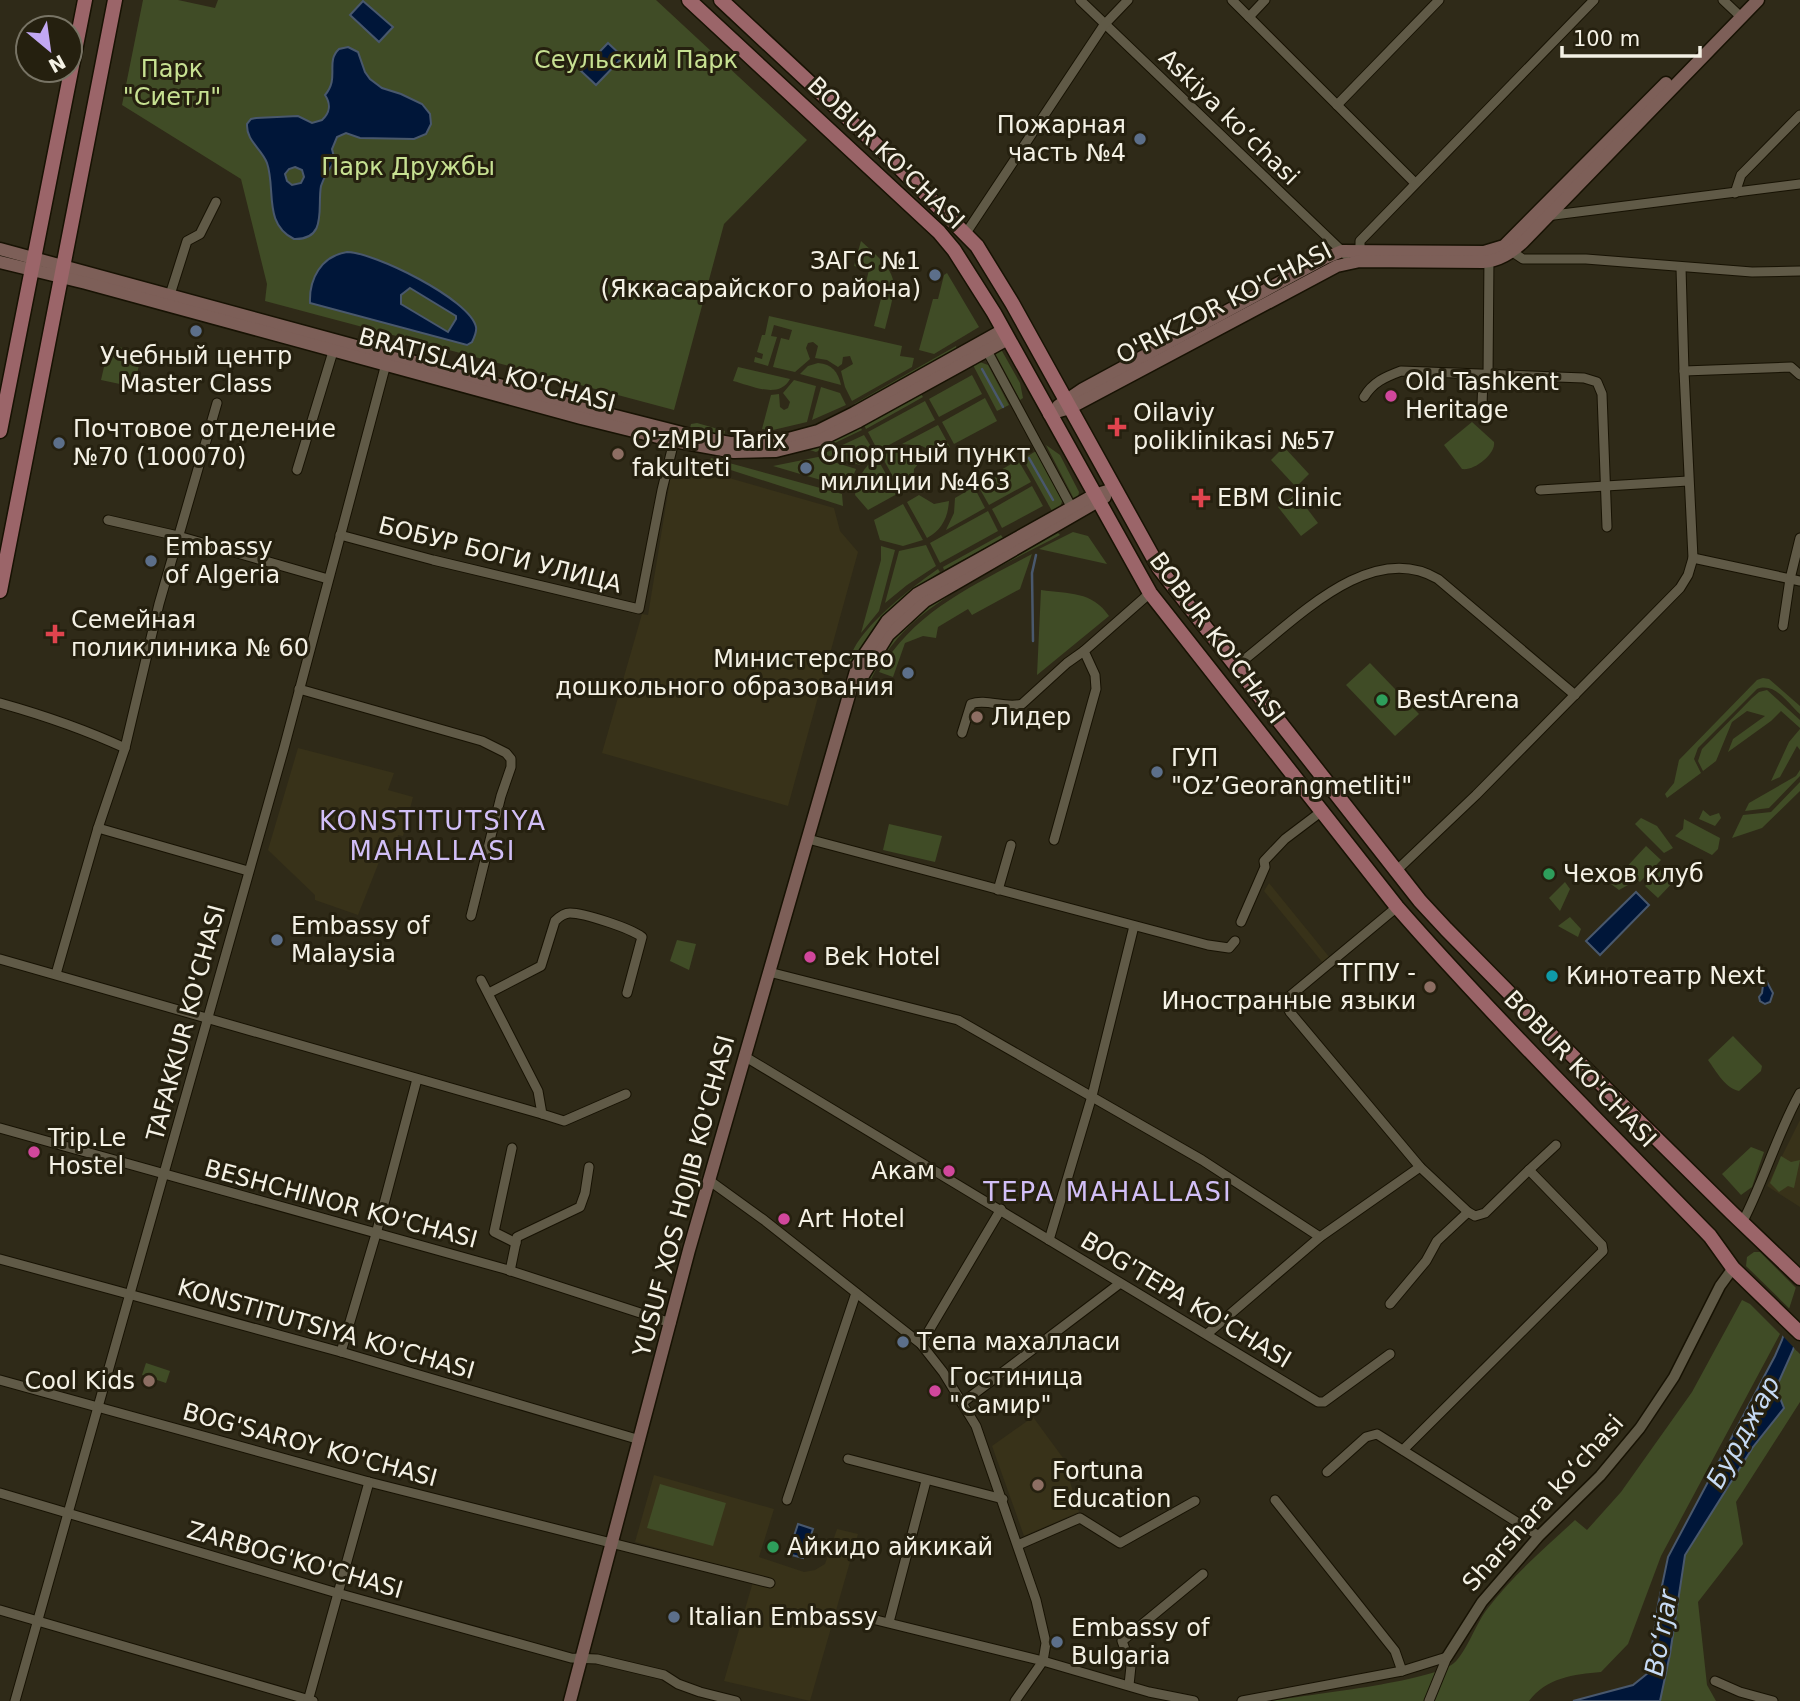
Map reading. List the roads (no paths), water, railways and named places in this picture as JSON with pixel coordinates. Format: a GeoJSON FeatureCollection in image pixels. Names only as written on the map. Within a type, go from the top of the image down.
{"type":"FeatureCollection","features":[{"type":"Feature","properties":{"kind":"main road"},"geometry":{"type":"LineString","coordinates":[[0,431],[85,0]]}},
{"type":"Feature","properties":{"kind":"main road"},"geometry":{"type":"LineString","coordinates":[[0,591],[115,0]]}},
{"type":"Feature","properties":{"kind":"main road","name":"BOBUR KO'CHASI"},"geometry":{"type":"LineString","coordinates":[[689,0],[947,241],[965,265],[1006,335],[1150,593],[1397,907],[1553,1075],[1710,1236],[1733,1268],[1800,1333]]}},
{"type":"Feature","properties":{"kind":"main road","name":"BOBUR KO'CHASI"},"geometry":{"type":"LineString","coordinates":[[721,0],[883,151],[966,233],[1001,284],[1159,568],[1396,871],[1446,929],[1800,1278]]}},
{"type":"Feature","properties":{"kind":"main road","name":"O'RIKZOR KO'CHASI"},"geometry":{"type":"LineString","coordinates":[[1738,15],[1747,0]]}},
{"type":"Feature","properties":{"kind":"main road","name":"O'RIKZOR KO'CHASI"},"geometry":{"type":"LineString","coordinates":[[1067,404],[1325,258],[1342,251],[1357,257],[1489,257],[1508,249],[1738,15],[1758,0]]}},
{"type":"Feature","properties":{"kind":"main road"},"geometry":{"type":"LineString","coordinates":[[756,62],[767,58],[771,47]]}},
{"type":"Feature","properties":{"kind":"main road"},"geometry":{"type":"LineString","coordinates":[[869,167],[872,156],[883,151]]}},
{"type":"Feature","properties":{"kind":"main road"},"geometry":{"type":"LineString","coordinates":[[0,249],[33,265]]}},
{"type":"Feature","properties":{"kind":"main road","name":"O'RIKZOR KO'CHASI"},"geometry":{"type":"LineString","coordinates":[[1067,404],[1323,271],[1357,257]]}},
{"type":"Feature","properties":{"kind":"main road"},"geometry":{"type":"LineString","coordinates":[[0,262],[33,265]]}},
{"type":"Feature","properties":{"kind":"main road","name":"BRATISLAVA KO'CHASI"},"geometry":{"type":"LineString","coordinates":[[33,265],[676,437],[743,444],[805,436],[1006,335]]}},
{"type":"Feature","properties":{"kind":"main road"},"geometry":{"type":"LineString","coordinates":[[1049,414],[1067,404]]}},
{"type":"Feature","properties":{"kind":"main road","name":"YUSUF XOS HOJIB KO'CHASI"},"geometry":{"type":"LineString","coordinates":[[570,1701],[744,1056],[854,674],[880,629],[902,606],[945,577],[1114,489]]}},
{"type":"Feature","properties":{"kind":"main road"},"geometry":{"type":"LineString","coordinates":[[1269,743],[1286,729]]}},
{"type":"Feature","properties":{"kind":"main road"},"geometry":{"type":"LineString","coordinates":[[1553,1075],[1549,1065],[1552,1055],[1557,1051],[1574,1056]]}},
{"type":"Feature","properties":{"kind":"street","name":"Askiya koʻchasi"},"geometry":{"type":"LineString","coordinates":[[1080,0],[1342,251]]}},
{"type":"Feature","properties":{"kind":"street"},"geometry":{"type":"LineString","coordinates":[[966,233],[1104,25],[1128,0]]}},
{"type":"Feature","properties":{"kind":"street"},"geometry":{"type":"LineString","coordinates":[[1232,0],[1415,183]]}},
{"type":"Feature","properties":{"kind":"street"},"geometry":{"type":"LineString","coordinates":[[1249,17],[1265,0]]}},
{"type":"Feature","properties":{"kind":"street"},"geometry":{"type":"LineString","coordinates":[[1337,105],[1439,0]]}},
{"type":"Feature","properties":{"kind":"street"},"geometry":{"type":"LineString","coordinates":[[1357,257],[1360,241],[1594,0]]}},
{"type":"Feature","properties":{"kind":"street"},"geometry":{"type":"LineString","coordinates":[[1723,0],[1738,15]]}},
{"type":"Feature","properties":{"kind":"street"},"geometry":{"type":"LineString","coordinates":[[1735,193],[1741,175],[1800,115]]}},
{"type":"Feature","properties":{"kind":"street"},"geometry":{"type":"LineString","coordinates":[[1544,214],[1800,184]]}},
{"type":"Feature","properties":{"kind":"street"},"geometry":{"type":"LineString","coordinates":[[168,300],[187,241],[200,234],[216,202]]}},
{"type":"Feature","properties":{"kind":"street"},"geometry":{"type":"LineString","coordinates":[[1508,249],[1523,259],[1586,259],[1752,272],[1800,271]]}},
{"type":"Feature","properties":{"kind":"street"},"geometry":{"type":"LineString","coordinates":[[1482,406],[1486,376],[1489,257]]}},
{"type":"Feature","properties":{"kind":"street"},"geometry":{"type":"LineString","coordinates":[[1396,871],[1575,695],[1680,588],[1688,575],[1693,558],[1681,268]]}},
{"type":"Feature","properties":{"kind":"street"},"geometry":{"type":"LineString","coordinates":[[297,470],[335,345]]}},
{"type":"Feature","properties":{"kind":"street"},"geometry":{"type":"LineString","coordinates":[[985,346],[1074,511]]}},
{"type":"Feature","properties":{"kind":"street","name":"TAFAKKUR KO'CHASI"},"geometry":{"type":"LineString","coordinates":[[15,1701],[299,689],[387,359]]}},
{"type":"Feature","properties":{"kind":"street"},"geometry":{"type":"LineString","coordinates":[[1684,371],[1791,368],[1800,375]]}},
{"type":"Feature","properties":{"kind":"street"},"geometry":{"type":"LineString","coordinates":[[1364,397],[1376,383],[1401,371],[1584,378],[1597,382],[1602,394],[1606,527]]}},
{"type":"Feature","properties":{"kind":"street"},"geometry":{"type":"LineString","coordinates":[[56,974],[98,828],[125,748],[159,604],[217,403]]}},
{"type":"Feature","properties":{"kind":"street","name":"БОБУР БОГИ УЛИЦА"},"geometry":{"type":"LineString","coordinates":[[340,536],[639,608],[662,491],[676,437]]}},
{"type":"Feature","properties":{"kind":"street"},"geometry":{"type":"LineString","coordinates":[[1540,490],[1688,481]]}},
{"type":"Feature","properties":{"kind":"street"},"geometry":{"type":"LineString","coordinates":[[108,520],[178,536],[328,579]]}},
{"type":"Feature","properties":{"kind":"street"},"geometry":{"type":"LineString","coordinates":[[1783,626],[1795,580],[1800,538]]}},
{"type":"Feature","properties":{"kind":"street"},"geometry":{"type":"LineString","coordinates":[[1693,558],[1795,580]]}},
{"type":"Feature","properties":{"kind":"street"},"geometry":{"type":"LineString","coordinates":[[1236,666],[1326,595],[1355,577],[1395,567],[1415,568],[1441,582],[1575,695]]}},
{"type":"Feature","properties":{"kind":"street"},"geometry":{"type":"LineString","coordinates":[[961,733],[971,704],[979,702],[1013,707],[1022,704],[1150,593]]}},
{"type":"Feature","properties":{"kind":"street"},"geometry":{"type":"LineString","coordinates":[[1054,840],[1096,689],[1095,675],[1084,651]]}},
{"type":"Feature","properties":{"kind":"street"},"geometry":{"type":"LineString","coordinates":[[299,689],[482,741],[506,753],[511,759],[471,916]]}},
{"type":"Feature","properties":{"kind":"street"},"geometry":{"type":"LineString","coordinates":[[0,703],[89,731],[125,748]]}},
{"type":"Feature","properties":{"kind":"street"},"geometry":{"type":"LineString","coordinates":[[1241,922],[1265,867],[1264,861],[1285,839],[1322,811]]}},
{"type":"Feature","properties":{"kind":"street"},"geometry":{"type":"LineString","coordinates":[[98,828],[248,871]]}},
{"type":"Feature","properties":{"kind":"street"},"geometry":{"type":"LineString","coordinates":[[808,839],[1134,926],[1228,948],[1235,941]]}},
{"type":"Feature","properties":{"kind":"street"},"geometry":{"type":"LineString","coordinates":[[998,890],[1011,845]]}},
{"type":"Feature","properties":{"kind":"street"},"geometry":{"type":"LineString","coordinates":[[1397,907],[1290,996],[1286,1004],[1290,1012],[1420,1167],[1475,1216],[1485,1213],[1556,1145]]}},
{"type":"Feature","properties":{"kind":"street"},"geometry":{"type":"LineString","coordinates":[[489,993],[541,966],[555,921],[569,912],[620,926],[642,937],[627,993]]}},
{"type":"Feature","properties":{"kind":"street"},"geometry":{"type":"LineString","coordinates":[[1049,1240],[1092,1096],[1134,926]]}},
{"type":"Feature","properties":{"kind":"street"},"geometry":{"type":"LineString","coordinates":[[0,959],[207,1016],[564,1121],[626,1094]]}},
{"type":"Feature","properties":{"kind":"street"},"geometry":{"type":"LineString","coordinates":[[769,972],[958,1020],[1202,1160],[1320,1237]]}},
{"type":"Feature","properties":{"kind":"street"},"geometry":{"type":"LineString","coordinates":[[481,980],[538,1091],[542,1114]]}},
{"type":"Feature","properties":{"kind":"street","name":"BOG'TEPA KO'CHASI"},"geometry":{"type":"LineString","coordinates":[[744,1056],[1321,1404],[1390,1354]]}},
{"type":"Feature","properties":{"kind":"street"},"geometry":{"type":"LineString","coordinates":[[341,1352],[417,1079]]}},
{"type":"Feature","properties":{"kind":"street"},"geometry":{"type":"LineString","coordinates":[[1742,1223],[1758,1191],[1786,1118],[1800,1093]]}},
{"type":"Feature","properties":{"kind":"street","name":"BESHCHINOR KO'CHASI"},"geometry":{"type":"LineString","coordinates":[[0,1128],[510,1271],[671,1323]]}},
{"type":"Feature","properties":{"kind":"street"},"geometry":{"type":"LineString","coordinates":[[512,1148],[494,1232],[497,1236],[516,1243]]}},
{"type":"Feature","properties":{"kind":"street"},"geometry":{"type":"LineString","coordinates":[[510,1271],[517,1237],[580,1207],[589,1167]]}},
{"type":"Feature","properties":{"kind":"street"},"geometry":{"type":"LineString","coordinates":[[1207,1334],[1320,1237],[1420,1167]]}},
{"type":"Feature","properties":{"kind":"street"},"geometry":{"type":"LineString","coordinates":[[1403,1450],[1602,1251],[1602,1245],[1529,1170]]}},
{"type":"Feature","properties":{"kind":"street"},"geometry":{"type":"LineString","coordinates":[[710,1181],[921,1344],[962,1403],[981,1438],[1003,1499],[1044,1634],[1046,1653],[1043,1661],[1015,1701]]}},
{"type":"Feature","properties":{"kind":"street"},"geometry":{"type":"LineString","coordinates":[[921,1344],[1001,1209]]}},
{"type":"Feature","properties":{"kind":"street"},"geometry":{"type":"LineString","coordinates":[[1390,1304],[1426,1261],[1437,1241],[1468,1212]]}},
{"type":"Feature","properties":{"kind":"street","name":"KONSTITUTSIYA KO'CHASI"},"geometry":{"type":"LineString","coordinates":[[0,1259],[341,1352],[640,1440]]}},
{"type":"Feature","properties":{"kind":"street","name":"Sharshara koʻchasi"},"geometry":{"type":"LineString","coordinates":[[1429,1701],[1447,1657],[1482,1602],[1539,1536],[1600,1476],[1640,1428],[1674,1377],[1720,1286],[1733,1268]]}},
{"type":"Feature","properties":{"kind":"street"},"geometry":{"type":"LineString","coordinates":[[962,1403],[1119,1284]]}},
{"type":"Feature","properties":{"kind":"street"},"geometry":{"type":"LineString","coordinates":[[787,1500],[856,1293]]}},
{"type":"Feature","properties":{"kind":"street","name":"BOG'SAROY KO'CHASI"},"geometry":{"type":"LineString","coordinates":[[0,1380],[369,1482],[770,1583]]}},
{"type":"Feature","properties":{"kind":"street"},"geometry":{"type":"LineString","coordinates":[[1327,1472],[1366,1437],[1377,1434],[1539,1536]]}},
{"type":"Feature","properties":{"kind":"street"},"geometry":{"type":"LineString","coordinates":[[848,1459],[1003,1499]]}},
{"type":"Feature","properties":{"kind":"street"},"geometry":{"type":"LineString","coordinates":[[889,1622],[926,1481]]}},
{"type":"Feature","properties":{"kind":"street"},"geometry":{"type":"LineString","coordinates":[[0,1610],[310,1701],[369,1482]]}},
{"type":"Feature","properties":{"kind":"street","name":"ZARBOG'KO'CHASI"},"geometry":{"type":"LineString","coordinates":[[0,1493],[337,1593],[571,1658],[606,1661],[664,1675],[678,1684],[736,1701]]}},
{"type":"Feature","properties":{"kind":"street"},"geometry":{"type":"LineString","coordinates":[[1275,1500],[1395,1651],[1402,1671]]}},
{"type":"Feature","properties":{"kind":"street"},"geometry":{"type":"LineString","coordinates":[[1018,1545],[1080,1518],[1120,1543],[1195,1501]]}},
{"type":"Feature","properties":{"kind":"street"},"geometry":{"type":"LineString","coordinates":[[1129,1685],[1131,1666],[1122,1641],[1203,1574]]}},
{"type":"Feature","properties":{"kind":"street"},"geometry":{"type":"LineString","coordinates":[[868,1618],[1194,1701]]}},
{"type":"Feature","properties":{"kind":"street"},"geometry":{"type":"LineString","coordinates":[[1242,1701],[1402,1671],[1447,1657]]}},
{"type":"Feature","properties":{"kind":"street"},"geometry":{"type":"LineString","coordinates":[[1715,1681],[1740,1692],[1773,1701]]}},
{"type":"Feature","properties":{"kind":"water"},"geometry":{"type":"Polygon","coordinates":[[[363,1],[393,27],[379,42],[350,15],[363,1]]]}},
{"type":"Feature","properties":{"kind":"water"},"geometry":{"type":"Polygon","coordinates":[[[608,43],[623,57],[596,85],[581,71],[608,43]]]}},
{"type":"Feature","properties":{"kind":"water"},"geometry":{"type":"Polygon","coordinates":[[[348,47],[358,52],[365,72],[382,88],[422,104],[430,114],[431,124],[426,134],[414,139],[360,138],[346,133],[337,137],[332,149],[335,161],[321,186],[319,221],[312,234],[294,239],[284,232],[274,215],[267,163],[249,135],[247,124],[256,118],[298,116],[312,123],[322,120],[329,108],[325,95],[332,82],[333,59],[339,49],[348,47]],[[295,167],[289,169],[285,174],[287,181],[292,185],[301,183],[304,177],[302,170],[295,167]]]}},
{"type":"Feature","properties":{"kind":"water"},"geometry":{"type":"Polygon","coordinates":[[[338,254],[360,254],[377,260],[398,268],[439,291],[470,316],[476,327],[472,342],[467,345],[310,303],[312,285],[318,270],[338,254]],[[410,288],[401,295],[401,304],[448,332],[456,316],[410,288]]]}},
{"type":"Feature","properties":{"kind":"water"},"geometry":{"type":"Polygon","coordinates":[[[1636,892],[1649,905],[1600,955],[1586,941],[1636,892]]]}},
{"type":"Feature","properties":{"kind":"water"},"geometry":{"type":"Polygon","coordinates":[[[1767,982],[1773,993],[1770,1002],[1765,1004],[1759,997],[1763,985],[1767,982]]]}},
{"type":"Feature","properties":{"kind":"water","name":"Бурджар"},"geometry":{"type":"Polygon","coordinates":[[[1800,1285],[1800,1327],[1776,1388],[1784,1408],[1753,1447],[1685,1555],[1660,1701],[1573,1701],[1633,1685],[1648,1673],[1668,1557],[1775,1356],[1800,1285]]]}},
{"type":"Feature","properties":{"kind":"water"},"geometry":{"type":"Polygon","coordinates":[[[798,1524],[813,1529],[803,1558],[788,1554],[798,1524]]]}},
{"type":"Feature","properties":{"kind":"waterway"},"geometry":{"type":"LineString","coordinates":[[982,369],[1003,407]]}},
{"type":"Feature","properties":{"kind":"waterway"},"geometry":{"type":"LineString","coordinates":[[1029,458],[1053,500]]}},
{"type":"Feature","properties":{"kind":"waterway"},"geometry":{"type":"LineString","coordinates":[[1033,641],[1032,573],[1036,555]]}},
{"type":"Feature","properties":{"kind":"place","name":"Пожарная часть №4"},"geometry":{"type":"Point","coordinates":[1140,139]}},
{"type":"Feature","properties":{"kind":"place","name":"ЗАГС №1 (Яккасарайского района)"},"geometry":{"type":"Point","coordinates":[935,275]}},
{"type":"Feature","properties":{"kind":"place","name":"Учебный центр Master Class"},"geometry":{"type":"Point","coordinates":[196,331]}},
{"type":"Feature","properties":{"kind":"place","name":"Old Tashkent Heritage"},"geometry":{"type":"Point","coordinates":[1391,396]}},
{"type":"Feature","properties":{"kind":"place","name":"Oilaviy poliklinikasi №57"},"geometry":{"type":"Point","coordinates":[1117,427]}},
{"type":"Feature","properties":{"kind":"place","name":"Почтовое отделение №70 (100070)"},"geometry":{"type":"Point","coordinates":[59,443]}},
{"type":"Feature","properties":{"kind":"place","name":"O'zMPU Tarix fakulteti"},"geometry":{"type":"Point","coordinates":[618,454]}},
{"type":"Feature","properties":{"kind":"place","name":"Опортный пункт милиции №463"},"geometry":{"type":"Point","coordinates":[806,468]}},
{"type":"Feature","properties":{"kind":"place","name":"EBM Clinic"},"geometry":{"type":"Point","coordinates":[1201,498]}},
{"type":"Feature","properties":{"kind":"place","name":"Embassy of Algeria"},"geometry":{"type":"Point","coordinates":[151,561]}},
{"type":"Feature","properties":{"kind":"place","name":"Семейная поликлиника № 60"},"geometry":{"type":"Point","coordinates":[55,634]}},
{"type":"Feature","properties":{"kind":"place","name":"Министерство дошкольного образования"},"geometry":{"type":"Point","coordinates":[908,673]}},
{"type":"Feature","properties":{"kind":"place","name":"BestArena"},"geometry":{"type":"Point","coordinates":[1382,700]}},
{"type":"Feature","properties":{"kind":"place","name":"Лидер"},"geometry":{"type":"Point","coordinates":[977,717]}},
{"type":"Feature","properties":{"kind":"place","name":"ГУП \"Oz’Georangmetliti\""},"geometry":{"type":"Point","coordinates":[1157,772]}},
{"type":"Feature","properties":{"kind":"place","name":"Чехов клуб"},"geometry":{"type":"Point","coordinates":[1549,874]}},
{"type":"Feature","properties":{"kind":"place","name":"Embassy of Malaysia"},"geometry":{"type":"Point","coordinates":[277,940]}},
{"type":"Feature","properties":{"kind":"place","name":"Bek Hotel"},"geometry":{"type":"Point","coordinates":[810,957]}},
{"type":"Feature","properties":{"kind":"place","name":"Кинотеатр Next"},"geometry":{"type":"Point","coordinates":[1552,976]}},
{"type":"Feature","properties":{"kind":"place","name":"ТГПУ - Иностранные языки"},"geometry":{"type":"Point","coordinates":[1430,987]}},
{"type":"Feature","properties":{"kind":"place","name":"Trip.Le Hostel"},"geometry":{"type":"Point","coordinates":[34,1152]}},
{"type":"Feature","properties":{"kind":"place","name":"Акам"},"geometry":{"type":"Point","coordinates":[949,1171]}},
{"type":"Feature","properties":{"kind":"place","name":"Art Hotel"},"geometry":{"type":"Point","coordinates":[784,1219]}},
{"type":"Feature","properties":{"kind":"place","name":"Тепа махалласи"},"geometry":{"type":"Point","coordinates":[903,1342]}},
{"type":"Feature","properties":{"kind":"place","name":"Cool Kids"},"geometry":{"type":"Point","coordinates":[149,1381]}},
{"type":"Feature","properties":{"kind":"place","name":"Гостиница \"Самир\""},"geometry":{"type":"Point","coordinates":[935,1391]}},
{"type":"Feature","properties":{"kind":"place","name":"Fortuna Education"},"geometry":{"type":"Point","coordinates":[1038,1485]}},
{"type":"Feature","properties":{"kind":"place","name":"Айкидо айкикай"},"geometry":{"type":"Point","coordinates":[773,1547]}},
{"type":"Feature","properties":{"kind":"place","name":"Italian Embassy"},"geometry":{"type":"Point","coordinates":[674,1617]}},
{"type":"Feature","properties":{"kind":"place","name":"Embassy of Bulgaria"},"geometry":{"type":"Point","coordinates":[1057,1642]}},
{"type":"Feature","properties":{"kind":"district","name":"KONSTITUTSIYA MAHALLASI"},"geometry":{"type":"Point","coordinates":[433,836]}},
{"type":"Feature","properties":{"kind":"district","name":"TEPA MAHALLASI"},"geometry":{"type":"Point","coordinates":[1108,1192]}},
{"type":"Feature","properties":{"kind":"park label","name":"Сеульский Парк"},"geometry":{"type":"Point","coordinates":[636,60]}},
{"type":"Feature","properties":{"kind":"park label","name":"Парк \"Сиетл\""},"geometry":{"type":"Point","coordinates":[172,83]}},
{"type":"Feature","properties":{"kind":"park label","name":"Парк Дружбы"},"geometry":{"type":"Point","coordinates":[408,167]}},
{"type":"Feature","properties":{"kind":"water label","name":"Bo‘rjar"},"geometry":{"type":"Point","coordinates":[1661,1633]}}]}
